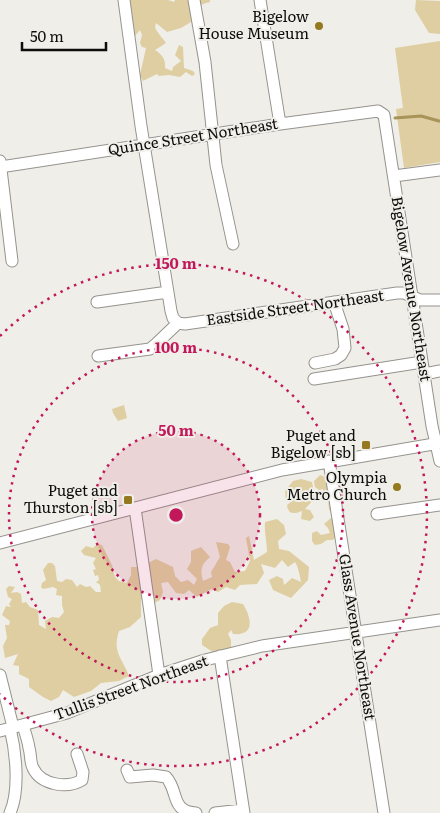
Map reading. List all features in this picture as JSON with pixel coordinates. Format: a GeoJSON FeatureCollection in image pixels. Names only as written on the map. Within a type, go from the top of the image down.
{"type":"FeatureCollection","features":[{"type":"Feature","properties":{"kind":"street"},"geometry":{"type":"LineString","coordinates":[[98,356],[150,349],[178,323],[173,318],[168,292],[144,144],[124,0]]}},
{"type":"Feature","properties":{"kind":"street"},"geometry":{"type":"LineString","coordinates":[[194,0],[205,62],[216,165],[233,244]]}},
{"type":"Feature","properties":{"kind":"street"},"geometry":{"type":"LineString","coordinates":[[260,0],[280,124]]}},
{"type":"Feature","properties":{"kind":"street","name":"Quince Street Northeast"},"geometry":{"type":"LineString","coordinates":[[0,165],[370,111],[378,111],[384,116]]}},
{"type":"Feature","properties":{"kind":"street","name":"Bigelow Avenue Northeast"},"geometry":{"type":"LineString","coordinates":[[384,116],[422,362],[440,461]]}},
{"type":"Feature","properties":{"kind":"street"},"geometry":{"type":"LineString","coordinates":[[0,165],[12,261]]}},
{"type":"Feature","properties":{"kind":"street"},"geometry":{"type":"LineString","coordinates":[[394,176],[440,170]]}},
{"type":"Feature","properties":{"kind":"street"},"geometry":{"type":"LineString","coordinates":[[97,302],[168,292]]}},
{"type":"Feature","properties":{"kind":"street","name":"Eastside Street Northeast"},"geometry":{"type":"LineString","coordinates":[[178,323],[185,324],[397,293],[422,300],[440,300]]}},
{"type":"Feature","properties":{"kind":"street"},"geometry":{"type":"LineString","coordinates":[[315,363],[336,359],[345,348],[342,322],[334,302]]}},
{"type":"Feature","properties":{"kind":"street"},"geometry":{"type":"LineString","coordinates":[[314,379],[422,362]]}},
{"type":"Feature","properties":{"kind":"street"},"geometry":{"type":"LineString","coordinates":[[424,374],[440,371]]}},
{"type":"Feature","properties":{"kind":"street"},"geometry":{"type":"LineString","coordinates":[[0,543],[282,470],[438,443]]}},
{"type":"Feature","properties":{"kind":"street","name":"Glass Avenue Northeast"},"geometry":{"type":"LineString","coordinates":[[329,461],[384,813]]}},
{"type":"Feature","properties":{"kind":"street"},"geometry":{"type":"LineString","coordinates":[[377,514],[440,505]]}},
{"type":"Feature","properties":{"kind":"street"},"geometry":{"type":"LineString","coordinates":[[135,508],[159,675]]}},
{"type":"Feature","properties":{"kind":"street","name":"Tullis Street Northeast"},"geometry":{"type":"LineString","coordinates":[[12,728],[67,713],[159,675],[253,647],[440,620]]}},
{"type":"Feature","properties":{"kind":"street"},"geometry":{"type":"LineString","coordinates":[[215,813],[243,811],[220,656]]}},
{"type":"Feature","properties":{"kind":"street"},"geometry":{"type":"LineString","coordinates":[[0,676],[14,744],[16,792],[10,813]]}},
{"type":"Feature","properties":{"kind":"street"},"geometry":{"type":"LineString","coordinates":[[12,728],[29,746],[33,768],[44,780],[60,785],[74,785],[82,780],[83,772],[77,754]]}},
{"type":"Feature","properties":{"kind":"street"},"geometry":{"type":"LineString","coordinates":[[127,770],[130,777],[154,775],[166,777],[180,807],[188,812],[196,813]]}},
{"type":"Feature","properties":{"kind":"shaded area"},"geometry":{"type":"Polygon","coordinates":[[[125,0],[168,0],[174,2],[175,0],[188,0],[190,4],[193,0],[210,0],[210,2],[197,8],[191,22],[181,28],[167,32],[156,23],[155,27],[166,43],[155,50],[163,58],[165,68],[172,71],[173,67],[181,61],[175,55],[179,45],[183,47],[184,68],[193,71],[195,74],[192,76],[186,72],[180,77],[159,76],[157,74],[143,81],[140,75],[146,48],[142,47],[140,43],[142,35],[140,30],[135,36],[125,0]]]}},
{"type":"Feature","properties":{"kind":"shaded area"},"geometry":{"type":"Polygon","coordinates":[[[416,0],[440,1],[440,34],[429,33],[415,10],[416,0]]]}},
{"type":"Feature","properties":{"kind":"shaded area"},"geometry":{"type":"Polygon","coordinates":[[[440,41],[440,162],[404,168],[396,109],[403,108],[395,48],[440,41]]]}},
{"type":"Feature","properties":{"kind":"shaded area"},"geometry":{"type":"Polygon","coordinates":[[[124,405],[127,418],[118,421],[112,409],[124,405]]]}},
{"type":"Feature","properties":{"kind":"shaded area"},"geometry":{"type":"Polygon","coordinates":[[[320,475],[328,480],[330,485],[333,511],[331,512],[329,510],[328,497],[323,493],[323,489],[319,490],[315,487],[314,481],[320,475]]]}},
{"type":"Feature","properties":{"kind":"shaded area"},"geometry":{"type":"Polygon","coordinates":[[[301,479],[312,482],[315,498],[305,509],[310,510],[314,517],[310,521],[301,519],[302,511],[290,512],[287,505],[292,501],[286,501],[285,491],[293,481],[301,479]]]}},
{"type":"Feature","properties":{"kind":"shaded area"},"geometry":{"type":"Polygon","coordinates":[[[331,518],[335,522],[337,537],[315,545],[312,541],[312,533],[317,531],[321,535],[330,533],[324,524],[331,518]]]}},
{"type":"Feature","properties":{"kind":"shaded area"},"geometry":{"type":"Polygon","coordinates":[[[277,519],[284,525],[286,534],[278,541],[279,549],[289,551],[309,567],[308,580],[291,598],[273,590],[269,580],[277,576],[283,579],[284,585],[292,578],[301,582],[295,562],[288,567],[282,560],[275,568],[261,564],[264,573],[257,584],[240,585],[235,590],[226,587],[218,592],[211,589],[197,597],[189,590],[184,594],[176,593],[168,582],[161,583],[163,592],[160,600],[151,605],[141,599],[141,617],[130,627],[119,631],[117,650],[129,676],[119,681],[101,683],[91,691],[74,697],[63,690],[59,697],[51,701],[43,697],[29,687],[29,679],[19,674],[19,666],[13,665],[18,654],[5,658],[3,646],[7,638],[5,625],[9,625],[10,621],[2,615],[6,606],[11,607],[9,604],[12,599],[8,597],[6,589],[9,586],[15,587],[11,593],[17,592],[21,594],[22,603],[26,602],[30,607],[38,610],[39,625],[46,629],[45,621],[52,617],[59,618],[64,612],[62,596],[56,595],[57,589],[53,587],[43,589],[41,587],[42,583],[46,580],[43,570],[48,563],[52,563],[55,566],[57,581],[72,580],[77,587],[80,584],[86,587],[90,586],[96,592],[101,592],[100,585],[96,582],[99,580],[98,575],[95,576],[93,570],[96,569],[93,563],[96,558],[84,555],[81,551],[86,546],[93,548],[97,544],[102,545],[112,565],[115,577],[119,581],[127,583],[131,575],[131,567],[140,567],[156,559],[173,567],[175,576],[181,582],[188,580],[194,585],[197,579],[187,569],[191,562],[191,551],[201,547],[210,557],[202,568],[203,581],[212,577],[211,572],[220,557],[216,542],[228,544],[230,547],[226,560],[230,562],[235,572],[245,571],[250,561],[246,538],[249,536],[254,560],[267,552],[265,522],[277,519]]]}},
{"type":"Feature","properties":{"kind":"shaded area"},"geometry":{"type":"Polygon","coordinates":[[[232,602],[243,604],[248,614],[250,625],[245,632],[240,634],[233,634],[231,630],[228,634],[231,640],[231,647],[225,653],[216,654],[202,645],[202,639],[210,628],[218,625],[218,613],[224,606],[232,602]]]}},
{"type":"Feature","properties":{"kind":"waterway"},"geometry":{"type":"LineString","coordinates":[[395,118],[421,116],[439,121]]}},
{"type":"Feature","properties":{"kind":"place","name":"Bigelow House Museum"},"geometry":{"type":"Point","coordinates":[319,26]}},
{"type":"Feature","properties":{"kind":"place","name":"Puget and Bigelow [sb]"},"geometry":{"type":"Point","coordinates":[366,445]}},
{"type":"Feature","properties":{"kind":"place","name":"Olympia Metro Church"},"geometry":{"type":"Point","coordinates":[397,487]}},
{"type":"Feature","properties":{"kind":"place","name":"Puget and Thurston [sb]"},"geometry":{"type":"Point","coordinates":[128,500]}}]}
